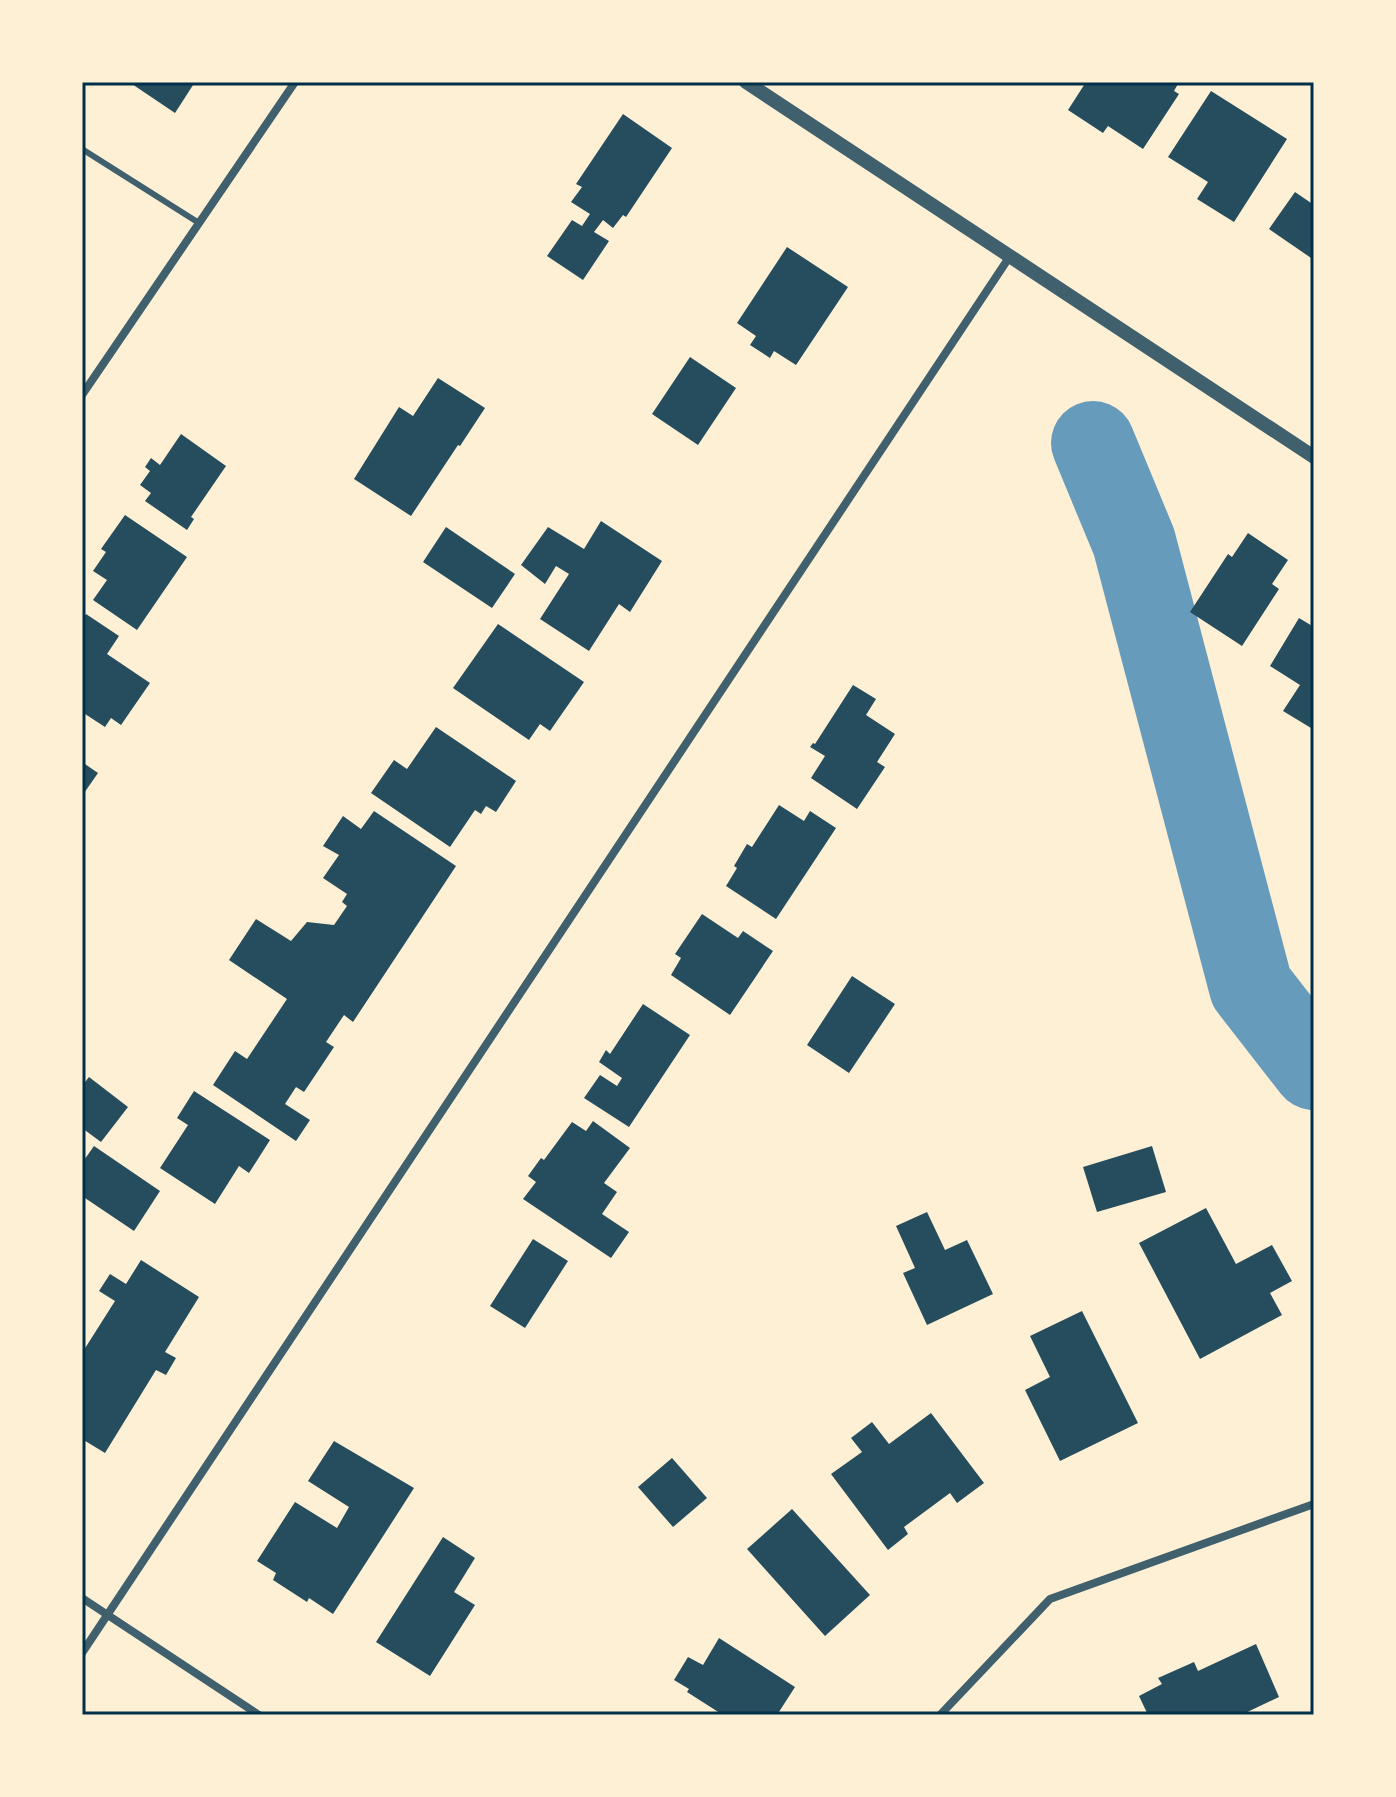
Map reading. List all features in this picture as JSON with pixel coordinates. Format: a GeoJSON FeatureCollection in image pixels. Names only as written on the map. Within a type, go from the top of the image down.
{"type":"FeatureCollection","features":[{"type":"Feature","properties":{"kind":"street"},"geometry":{"type":"LineString","coordinates":[[82,395],[295,82]]}},
{"type":"Feature","properties":{"kind":"street"},"geometry":{"type":"LineString","coordinates":[[746,82],[1314,457]]}},
{"type":"Feature","properties":{"kind":"street"},"geometry":{"type":"LineString","coordinates":[[82,1653],[1010,256]]}},
{"type":"Feature","properties":{"kind":"street"},"geometry":{"type":"LineString","coordinates":[[940,1715],[1050,1599],[1314,1504]]}},
{"type":"Feature","properties":{"kind":"street"},"geometry":{"type":"LineString","coordinates":[[82,1598],[259,1715]]}},
{"type":"Feature","properties":{"kind":"lane"},"geometry":{"type":"LineString","coordinates":[[82,149],[199,223]]}},
{"type":"Feature","properties":{"kind":"building"},"geometry":{"type":"Polygon","coordinates":[[[129,82],[195,82],[175,113],[129,82]]]}},
{"type":"Feature","properties":{"kind":"building"},"geometry":{"type":"Polygon","coordinates":[[[1086,82],[1179,82],[1174,91],[1179,94],[1143,149],[1108,126],[1103,133],[1068,110],[1086,82]]]}},
{"type":"Feature","properties":{"kind":"building"},"geometry":{"type":"Polygon","coordinates":[[[1211,91],[1287,139],[1234,222],[1197,199],[1208,182],[1168,157],[1211,91]]]}},
{"type":"Feature","properties":{"kind":"building"},"geometry":{"type":"Polygon","coordinates":[[[623,114],[672,148],[626,217],[623,215],[613,228],[603,220],[594,232],[609,241],[583,280],[547,256],[572,220],[582,226],[590,214],[571,202],[582,187],[576,184],[623,114]]]}},
{"type":"Feature","properties":{"kind":"building"},"geometry":{"type":"Polygon","coordinates":[[[1295,192],[1314,205],[1314,260],[1269,229],[1295,192]]]}},
{"type":"Feature","properties":{"kind":"building"},"geometry":{"type":"Polygon","coordinates":[[[787,247],[848,287],[796,365],[774,351],[770,358],[750,345],[756,336],[737,323],[787,247]]]}},
{"type":"Feature","properties":{"kind":"building"},"geometry":{"type":"Polygon","coordinates":[[[690,357],[736,388],[698,445],[652,414],[690,357]]]}},
{"type":"Feature","properties":{"kind":"building"},"geometry":{"type":"Polygon","coordinates":[[[438,378],[485,408],[411,516],[354,479],[399,407],[413,416],[438,378]]]}},
{"type":"Feature","properties":{"kind":"building"},"geometry":{"type":"Polygon","coordinates":[[[181,434],[226,466],[191,517],[194,519],[187,530],[145,501],[151,493],[140,485],[150,471],[145,467],[151,458],[160,465],[181,434]]]}},
{"type":"Feature","properties":{"kind":"building"},"geometry":{"type":"Polygon","coordinates":[[[125,515],[187,557],[137,630],[93,600],[107,580],[93,571],[106,552],[101,549],[125,515]]]}},
{"type":"Feature","properties":{"kind":"building"},"geometry":{"type":"Polygon","coordinates":[[[601,521],[662,561],[630,612],[619,604],[589,651],[540,619],[569,574],[556,566],[545,584],[521,565],[548,527],[584,549],[601,521]]]}},
{"type":"Feature","properties":{"kind":"building"},"geometry":{"type":"Polygon","coordinates":[[[446,527],[515,574],[492,608],[423,562],[446,527]]]}},
{"type":"Feature","properties":{"kind":"building"},"geometry":{"type":"Polygon","coordinates":[[[1248,533],[1288,560],[1272,584],[1279,589],[1242,646],[1190,612],[1228,554],[1232,557],[1248,533]]]}},
{"type":"Feature","properties":{"kind":"building"},"geometry":{"type":"Polygon","coordinates":[[[86,614],[119,636],[107,654],[150,683],[121,725],[111,718],[105,727],[82,712],[82,620],[86,614]]]}},
{"type":"Feature","properties":{"kind":"building"},"geometry":{"type":"Polygon","coordinates":[[[1299,618],[1314,627],[1314,724],[1311,728],[1283,711],[1300,685],[1270,666],[1299,618]]]}},
{"type":"Feature","properties":{"kind":"building"},"geometry":{"type":"Polygon","coordinates":[[[498,624],[584,682],[550,731],[540,724],[529,740],[453,688],[498,624]]]}},
{"type":"Feature","properties":{"kind":"building"},"geometry":{"type":"Polygon","coordinates":[[[853,685],[876,699],[866,715],[895,734],[877,762],[885,767],[857,809],[811,778],[825,756],[810,747],[853,685]]]}},
{"type":"Feature","properties":{"kind":"building"},"geometry":{"type":"Polygon","coordinates":[[[436,727],[516,781],[496,812],[486,806],[481,814],[475,810],[450,847],[371,793],[394,760],[407,769],[436,727]]]}},
{"type":"Feature","properties":{"kind":"building"},"geometry":{"type":"Polygon","coordinates":[[[82,762],[98,773],[82,796],[82,762]]]}},
{"type":"Feature","properties":{"kind":"building"},"geometry":{"type":"Polygon","coordinates":[[[779,805],[804,821],[810,811],[836,828],[776,919],[726,886],[747,844],[752,847],[779,805]]]}},
{"type":"Feature","properties":{"kind":"building"},"geometry":{"type":"Polygon","coordinates":[[[374,811],[456,866],[353,1022],[344,1015],[326,1042],[334,1047],[304,1092],[296,1087],[285,1104],[310,1120],[296,1141],[213,1085],[235,1051],[247,1059],[287,999],[229,960],[256,919],[291,941],[307,922],[334,925],[347,906],[342,902],[347,894],[323,878],[339,855],[323,846],[343,816],[361,829],[374,811]]]}},
{"type":"Feature","properties":{"kind":"building"},"geometry":{"type":"Polygon","coordinates":[[[702,914],[738,938],[743,931],[773,951],[730,1015],[671,975],[681,958],[675,954],[702,914]]]}},
{"type":"Feature","properties":{"kind":"building"},"geometry":{"type":"Polygon","coordinates":[[[852,976],[895,1004],[849,1073],[807,1045],[852,976]]]}},
{"type":"Feature","properties":{"kind":"building"},"geometry":{"type":"Polygon","coordinates":[[[643,1004],[690,1035],[629,1127],[584,1098],[600,1075],[617,1086],[622,1078],[599,1062],[606,1050],[610,1054],[643,1004]]]}},
{"type":"Feature","properties":{"kind":"building"},"geometry":{"type":"Polygon","coordinates":[[[89,1077],[128,1107],[101,1142],[82,1128],[82,1086],[89,1077]]]}},
{"type":"Feature","properties":{"kind":"building"},"geometry":{"type":"Polygon","coordinates":[[[194,1091],[270,1140],[249,1173],[239,1166],[215,1204],[160,1168],[188,1125],[177,1118],[194,1091]]]}},
{"type":"Feature","properties":{"kind":"building"},"geometry":{"type":"Polygon","coordinates":[[[593,1121],[630,1148],[604,1183],[617,1192],[602,1214],[629,1232],[611,1258],[523,1199],[536,1182],[528,1176],[572,1122],[586,1131],[593,1121]]]}},
{"type":"Feature","properties":{"kind":"building"},"geometry":{"type":"Polygon","coordinates":[[[94,1146],[160,1191],[134,1231],[82,1196],[82,1163],[94,1146]]]}},
{"type":"Feature","properties":{"kind":"building"},"geometry":{"type":"Polygon","coordinates":[[[1152,1146],[1166,1192],[1097,1212],[1083,1167],[1152,1146]]]}},
{"type":"Feature","properties":{"kind":"building"},"geometry":{"type":"Polygon","coordinates":[[[1206,1208],[1236,1264],[1272,1245],[1292,1281],[1270,1293],[1282,1315],[1200,1359],[1139,1243],[1206,1208]]]}},
{"type":"Feature","properties":{"kind":"building"},"geometry":{"type":"Polygon","coordinates":[[[927,1212],[945,1250],[967,1240],[993,1294],[927,1325],[903,1273],[915,1268],[896,1226],[927,1212]]]}},
{"type":"Feature","properties":{"kind":"building"},"geometry":{"type":"Polygon","coordinates":[[[533,1239],[568,1261],[525,1328],[490,1306],[533,1239]]]}},
{"type":"Feature","properties":{"kind":"building"},"geometry":{"type":"Polygon","coordinates":[[[141,1260],[199,1297],[165,1352],[176,1358],[166,1375],[156,1370],[105,1453],[82,1439],[82,1353],[115,1301],[99,1291],[110,1274],[126,1284],[141,1260]]]}},
{"type":"Feature","properties":{"kind":"building"},"geometry":{"type":"Polygon","coordinates":[[[1082,1311],[1138,1423],[1060,1461],[1025,1390],[1050,1377],[1030,1336],[1082,1311]]]}},
{"type":"Feature","properties":{"kind":"building"},"geometry":{"type":"Polygon","coordinates":[[[931,1413],[984,1483],[957,1503],[950,1493],[904,1527],[908,1534],[888,1550],[831,1474],[862,1452],[851,1438],[872,1422],[889,1444],[931,1413]]]}},
{"type":"Feature","properties":{"kind":"building"},"geometry":{"type":"Polygon","coordinates":[[[334,1441],[414,1488],[333,1614],[273,1580],[276,1573],[257,1561],[295,1502],[337,1528],[349,1507],[308,1481],[334,1441]]]}},
{"type":"Feature","properties":{"kind":"building"},"geometry":{"type":"Polygon","coordinates":[[[672,1458],[707,1498],[673,1527],[638,1487],[672,1458]]]}},
{"type":"Feature","properties":{"kind":"building"},"geometry":{"type":"Polygon","coordinates":[[[792,1509],[870,1595],[825,1636],[747,1549],[792,1509]]]}},
{"type":"Feature","properties":{"kind":"building"},"geometry":{"type":"Polygon","coordinates":[[[443,1537],[475,1558],[454,1592],[475,1605],[430,1676],[376,1642],[443,1537]]]}},
{"type":"Feature","properties":{"kind":"building"},"geometry":{"type":"Polygon","coordinates":[[[719,1638],[795,1687],[777,1715],[723,1715],[674,1680],[688,1657],[703,1665],[719,1638]]]}},
{"type":"Feature","properties":{"kind":"building"},"geometry":{"type":"Polygon","coordinates":[[[1256,1644],[1279,1697],[1241,1715],[1148,1715],[1139,1696],[1162,1684],[1158,1678],[1194,1662],[1198,1671],[1256,1644]]]}},
{"type":"Feature","properties":{"kind":"waterway"},"geometry":{"type":"LineString","coordinates":[[1093,443],[1134,542],[1251,987],[1314,1068]]}}]}
